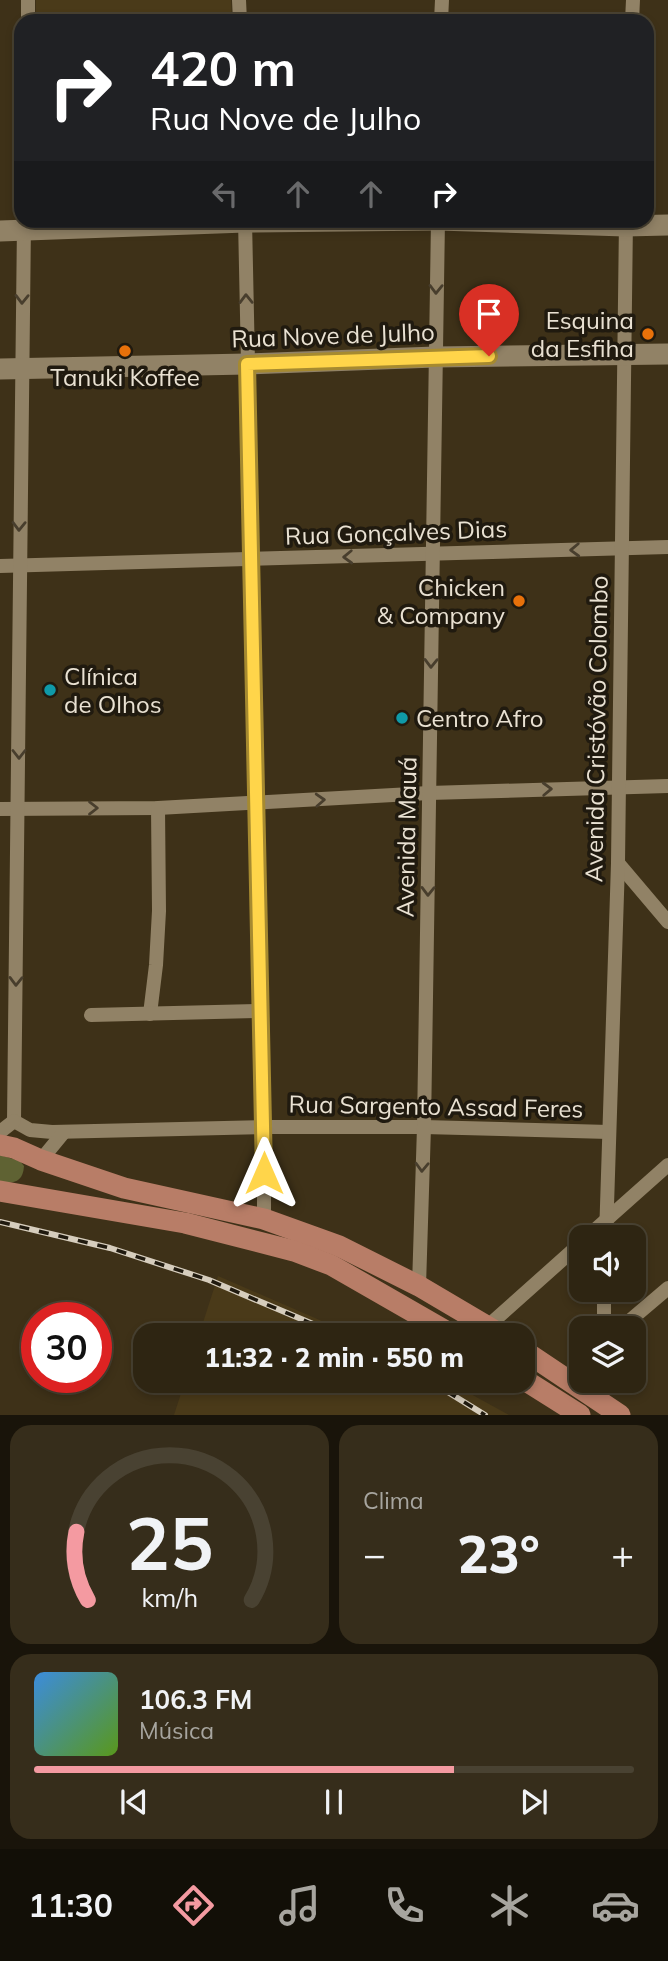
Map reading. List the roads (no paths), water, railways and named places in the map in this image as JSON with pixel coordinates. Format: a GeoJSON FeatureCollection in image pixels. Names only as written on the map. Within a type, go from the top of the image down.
{"type":"FeatureCollection","features":[{"type":"Feature","properties":{"kind":"main road"},"geometry":{"type":"LineString","coordinates":[[0,1145],[124,1188],[264,1219],[339,1245],[483,1323]]}},
{"type":"Feature","properties":{"kind":"main road"},"geometry":{"type":"LineString","coordinates":[[9,1192],[32,1179],[41,1160]]}},
{"type":"Feature","properties":{"kind":"main road"},"geometry":{"type":"LineString","coordinates":[[9,1192],[185,1223],[294,1251],[331,1265],[432,1323]]}},
{"type":"Feature","properties":{"kind":"main road"},"geometry":{"type":"LineString","coordinates":[[535,1357],[569,1376]]}},
{"type":"Feature","properties":{"kind":"main road"},"geometry":{"type":"LineString","coordinates":[[535,1387],[580,1415]]}},
{"type":"Feature","properties":{"kind":"main road"},"geometry":{"type":"LineString","coordinates":[[595,1393],[620,1415]]}},
{"type":"Feature","properties":{"kind":"street"},"geometry":{"type":"LineString","coordinates":[[0,1132],[14,1121],[19,564],[11,369],[24,228]]}},
{"type":"Feature","properties":{"kind":"street"},"geometry":{"type":"LineString","coordinates":[[245,228],[264,1219]]}},
{"type":"Feature","properties":{"kind":"street","name":"Avenida Mauá"},"geometry":{"type":"LineString","coordinates":[[419,1286],[424,1127],[438,228]]}},
{"type":"Feature","properties":{"kind":"street","name":"Avenida Cristóvão Colombo"},"geometry":{"type":"LineString","coordinates":[[606,1225],[618,863],[625,228]]}},
{"type":"Feature","properties":{"kind":"street","name":"Rua Nove de Julho"},"geometry":{"type":"LineString","coordinates":[[11,369],[435,357],[668,354]]}},
{"type":"Feature","properties":{"kind":"street","name":"Rua Gonçalves Dias"},"geometry":{"type":"LineString","coordinates":[[0,566],[668,547]]}},
{"type":"Feature","properties":{"kind":"street"},"geometry":{"type":"LineString","coordinates":[[0,809],[158,808],[429,793],[668,786]]}},
{"type":"Feature","properties":{"kind":"street"},"geometry":{"type":"LineString","coordinates":[[150,1014],[159,911],[158,808]]}},
{"type":"Feature","properties":{"kind":"street"},"geometry":{"type":"LineString","coordinates":[[618,863],[668,922]]}},
{"type":"Feature","properties":{"kind":"street"},"geometry":{"type":"LineString","coordinates":[[91,1015],[261,1012]]}},
{"type":"Feature","properties":{"kind":"street","name":"Rua Sargento Assad Feres"},"geometry":{"type":"LineString","coordinates":[[14,1121],[30,1130],[64,1132],[264,1126],[609,1132]]}},
{"type":"Feature","properties":{"kind":"street"},"geometry":{"type":"LineString","coordinates":[[41,1160],[64,1132]]}},
{"type":"Feature","properties":{"kind":"street"},"geometry":{"type":"LineString","coordinates":[[601,1225],[668,1165]]}},
{"type":"Feature","properties":{"kind":"street"},"geometry":{"type":"LineString","coordinates":[[502,1323],[569,1255]]}},
{"type":"Feature","properties":{"kind":"street"},"geometry":{"type":"LineString","coordinates":[[635,1316],[668,1287]]}},
{"type":"Feature","properties":{"kind":"railway"},"geometry":{"type":"LineString","coordinates":[[0,1222],[110,1248],[209,1280],[311,1323]]}},
{"type":"Feature","properties":{"kind":"railway"},"geometry":{"type":"LineString","coordinates":[[449,1393],[485,1415]]}},
{"type":"Feature","properties":{"kind":"place","name":"Esquina da Esfiha"},"geometry":{"type":"Point","coordinates":[648,334]}},
{"type":"Feature","properties":{"kind":"place","name":"Tanuki Koffee"},"geometry":{"type":"Point","coordinates":[125,351]}},
{"type":"Feature","properties":{"kind":"place","name":"Chicken & Company"},"geometry":{"type":"Point","coordinates":[519,601]}},
{"type":"Feature","properties":{"kind":"place","name":"Clínica de Olhos"},"geometry":{"type":"Point","coordinates":[50,690]}},
{"type":"Feature","properties":{"kind":"place","name":"Centro Afro"},"geometry":{"type":"Point","coordinates":[402,718]}}]}
